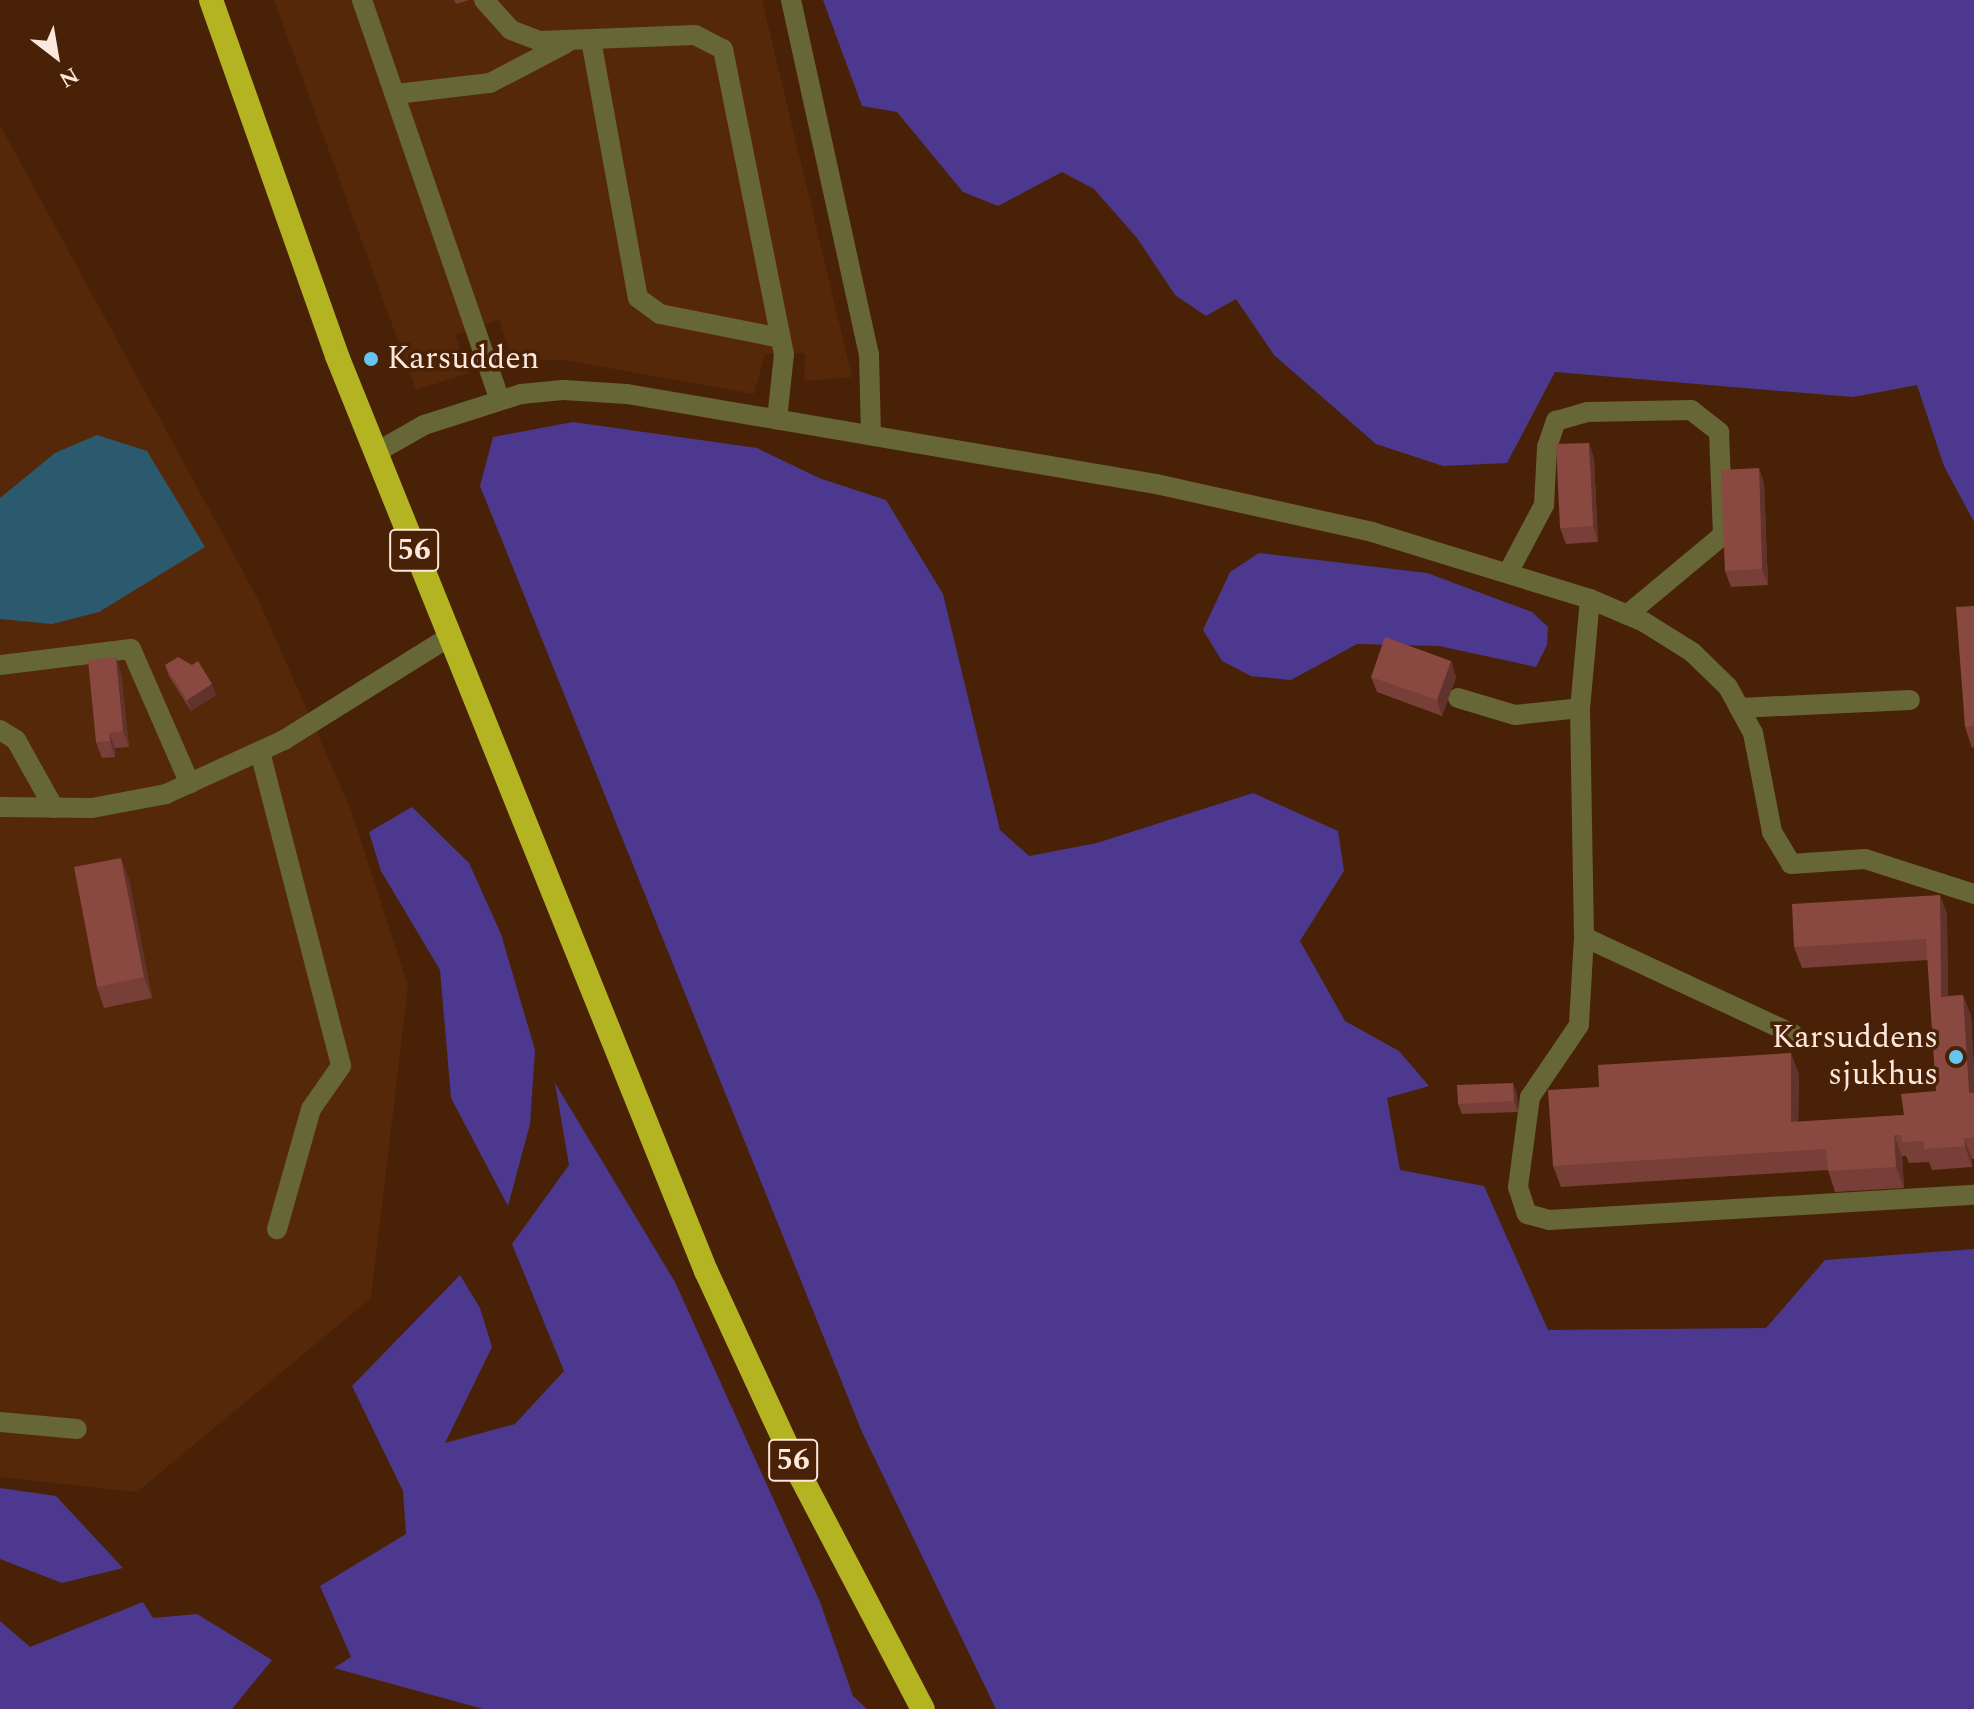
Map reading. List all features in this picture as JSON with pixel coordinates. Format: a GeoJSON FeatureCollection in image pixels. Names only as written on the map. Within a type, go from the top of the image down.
{"type":"FeatureCollection","features":[{"type":"Feature","properties":{"kind":"highway","name":"56"},"geometry":{"type":"LineString","coordinates":[[211,0],[281,204],[375,453],[706,1271],[801,1477],[923,1709]]}},
{"type":"Feature","properties":{"kind":"street"},"geometry":{"type":"LineString","coordinates":[[362,0],[499,399]]}},
{"type":"Feature","properties":{"kind":"street"},"geometry":{"type":"LineString","coordinates":[[484,0],[522,36],[581,41],[695,35],[723,49],[781,338],[777,420]]}},
{"type":"Feature","properties":{"kind":"street"},"geometry":{"type":"LineString","coordinates":[[791,0],[869,354],[871,434]]}},
{"type":"Feature","properties":{"kind":"street"},"geometry":{"type":"LineString","coordinates":[[396,94],[490,83],[581,41]]}},
{"type":"Feature","properties":{"kind":"street"},"geometry":{"type":"LineString","coordinates":[[581,41],[638,298],[660,314],[781,338]]}},
{"type":"Feature","properties":{"kind":"street"},"geometry":{"type":"LineString","coordinates":[[375,453],[424,425],[499,399],[563,390],[627,394],[1277,507],[1509,571],[1627,615],[1692,652],[1728,687],[1753,733],[1772,832],[1791,864],[1865,859],[1974,894]]}},
{"type":"Feature","properties":{"kind":"street"},"geometry":{"type":"LineString","coordinates":[[1509,571],[1544,505],[1547,447],[1556,421],[1588,412],[1691,410],[1719,432],[1723,535],[1627,615]]}},
{"type":"Feature","properties":{"kind":"street"},"geometry":{"type":"LineString","coordinates":[[1590,599],[1580,708],[1584,937],[1579,1025],[1530,1097],[1518,1187],[1527,1214],[1549,1220],[1974,1195]]}},
{"type":"Feature","properties":{"kind":"street"},"geometry":{"type":"LineString","coordinates":[[0,807],[92,808],[190,784],[260,752],[449,637]]}},
{"type":"Feature","properties":{"kind":"street"},"geometry":{"type":"LineString","coordinates":[[0,665],[131,649],[190,784]]}},
{"type":"Feature","properties":{"kind":"street"},"geometry":{"type":"LineString","coordinates":[[1458,698],[1515,715],[1580,708]]}},
{"type":"Feature","properties":{"kind":"street"},"geometry":{"type":"LineString","coordinates":[[1739,708],[1910,700]]}},
{"type":"Feature","properties":{"kind":"street"},"geometry":{"type":"LineString","coordinates":[[0,730],[16,740],[54,808]]}},
{"type":"Feature","properties":{"kind":"street"},"geometry":{"type":"LineString","coordinates":[[260,752],[341,1066],[311,1109],[277,1229]]}},
{"type":"Feature","properties":{"kind":"street"},"geometry":{"type":"LineString","coordinates":[[1584,937],[1793,1034]]}},
{"type":"Feature","properties":{"kind":"street"},"geometry":{"type":"LineString","coordinates":[[0,1422],[77,1429]]}},
{"type":"Feature","properties":{"kind":"shaded area"},"geometry":{"type":"Polygon","coordinates":[[[274,0],[762,0],[852,377],[804,381],[805,353],[765,354],[754,394],[564,360],[513,360],[499,320],[455,335],[469,373],[416,390],[274,0]]]}},
{"type":"Feature","properties":{"kind":"shaded area"},"geometry":{"type":"Polygon","coordinates":[[[823,0],[1974,0],[1974,522],[1944,466],[1917,385],[1853,397],[1555,372],[1507,463],[1443,466],[1376,444],[1274,355],[1236,299],[1206,316],[1175,295],[1137,238],[1094,189],[1062,172],[998,206],[963,192],[897,112],[862,106],[823,0]]]}},
{"type":"Feature","properties":{"kind":"shaded area"},"geometry":{"type":"Polygon","coordinates":[[[0,125],[259,601],[351,810],[408,986],[371,1298],[137,1492],[0,1477],[0,125]]]}},
{"type":"Feature","properties":{"kind":"shaded area"},"geometry":{"type":"Polygon","coordinates":[[[573,422],[757,448],[819,478],[886,500],[943,594],[1000,830],[1029,856],[1097,843],[1253,793],[1338,831],[1344,871],[1300,941],[1345,1021],[1399,1051],[1429,1086],[1387,1098],[1400,1170],[1484,1186],[1548,1330],[1766,1328],[1825,1260],[1974,1249],[1974,1709],[996,1709],[862,1432],[480,486],[493,437],[573,422]]]}},
{"type":"Feature","properties":{"kind":"shaded area"},"geometry":{"type":"Polygon","coordinates":[[[1259,553],[1427,573],[1532,612],[1548,627],[1547,645],[1536,667],[1439,646],[1357,644],[1291,680],[1251,676],[1222,661],[1203,630],[1230,572],[1259,553]]]}},
{"type":"Feature","properties":{"kind":"shaded area"},"geometry":{"type":"Polygon","coordinates":[[[412,807],[469,863],[501,934],[535,1050],[530,1124],[508,1206],[451,1098],[440,970],[381,871],[369,832],[412,807]]]}},
{"type":"Feature","properties":{"kind":"shaded area"},"geometry":{"type":"Polygon","coordinates":[[[555,1083],[675,1282],[820,1602],[853,1696],[867,1709],[483,1709],[334,1668],[351,1657],[320,1586],[406,1534],[403,1491],[352,1386],[460,1275],[480,1308],[492,1347],[445,1443],[515,1424],[564,1371],[512,1244],[569,1165],[555,1083]]]}},
{"type":"Feature","properties":{"kind":"shaded area"},"geometry":{"type":"Polygon","coordinates":[[[0,1488],[56,1496],[123,1568],[62,1583],[0,1559],[0,1488]]]}},
{"type":"Feature","properties":{"kind":"shaded area"},"geometry":{"type":"Polygon","coordinates":[[[143,1602],[153,1618],[197,1614],[272,1660],[232,1709],[0,1709],[0,1621],[30,1647],[143,1602]]]}},
{"type":"Feature","properties":{"kind":"water"},"geometry":{"type":"Polygon","coordinates":[[[97,435],[147,451],[205,547],[99,612],[52,624],[0,619],[0,498],[55,453],[97,435]]]}},
{"type":"Feature","properties":{"kind":"building"},"geometry":{"type":"Polygon","coordinates":[[[1589,443],[1593,526],[1560,528],[1556,444],[1589,443]]]}},
{"type":"Feature","properties":{"kind":"building"},"geometry":{"type":"Polygon","coordinates":[[[1759,468],[1762,569],[1725,571],[1721,470],[1759,468]]]}},
{"type":"Feature","properties":{"kind":"building"},"geometry":{"type":"Polygon","coordinates":[[[1974,606],[1974,726],[1965,727],[1956,607],[1974,606]]]}},
{"type":"Feature","properties":{"kind":"building"},"geometry":{"type":"Polygon","coordinates":[[[1385,637],[1451,661],[1437,700],[1371,677],[1385,637]]]}},
{"type":"Feature","properties":{"kind":"building"},"geometry":{"type":"Polygon","coordinates":[[[116,657],[123,731],[109,733],[110,741],[96,742],[88,660],[116,657]]]}},
{"type":"Feature","properties":{"kind":"building"},"geometry":{"type":"Polygon","coordinates":[[[178,657],[192,665],[198,661],[212,684],[187,700],[165,665],[178,657]]]}},
{"type":"Feature","properties":{"kind":"building"},"geometry":{"type":"Polygon","coordinates":[[[121,858],[144,977],[97,987],[74,867],[121,858]]]}},
{"type":"Feature","properties":{"kind":"building","name":"Karsuddens sjukhus"},"geometry":{"type":"Polygon","coordinates":[[[1940,895],[1941,997],[1963,995],[1969,1093],[1974,1093],[1974,1137],[1964,1138],[1965,1146],[1924,1149],[1924,1141],[1902,1142],[1901,1135],[1894,1135],[1896,1167],[1828,1171],[1826,1149],[1553,1166],[1548,1090],[1599,1087],[1598,1065],[1791,1053],[1791,1122],[1904,1115],[1901,1094],[1936,1091],[1926,939],[1794,947],[1792,904],[1940,895]]]}},
{"type":"Feature","properties":{"kind":"building"},"geometry":{"type":"Polygon","coordinates":[[[1513,1083],[1514,1101],[1458,1104],[1457,1085],[1513,1083]]]}},
{"type":"Feature","properties":{"kind":"place","name":"Karsudden"},"geometry":{"type":"Point","coordinates":[371,359]}},
{"type":"Feature","properties":{"kind":"place","name":"Karsuddens sjukhus"},"geometry":{"type":"Point","coordinates":[1956,1057]}}]}
